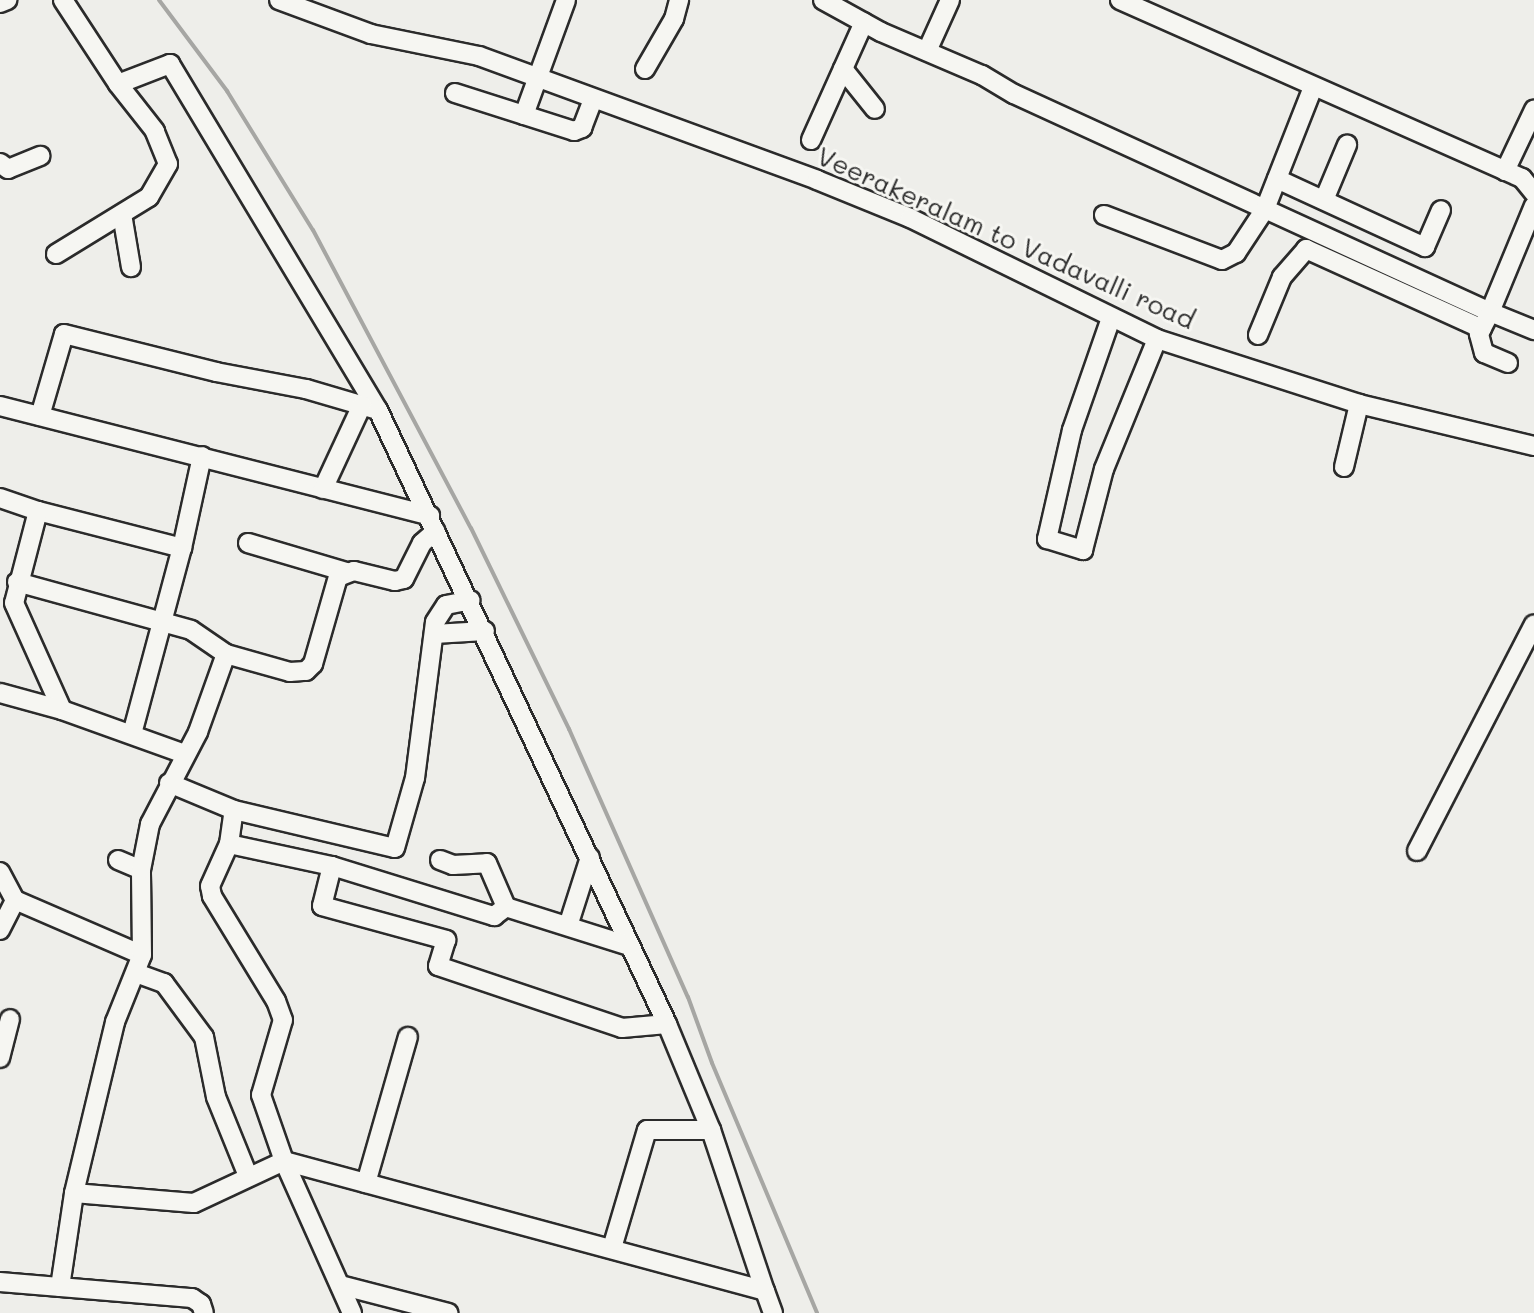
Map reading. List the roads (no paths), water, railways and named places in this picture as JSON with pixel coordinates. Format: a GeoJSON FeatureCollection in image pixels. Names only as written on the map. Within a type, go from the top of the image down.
{"type":"FeatureCollection","features":[{"type":"Feature","properties":{"kind":"street"},"geometry":{"type":"LineString","coordinates":[[0,3],[7,0]]}},
{"type":"Feature","properties":{"kind":"street"},"geometry":{"type":"LineString","coordinates":[[56,254],[149,197],[168,164],[155,131],[118,84],[63,0]]}},
{"type":"Feature","properties":{"kind":"street","name":"Veerakeralam to Vadavalli road"},"geometry":{"type":"LineString","coordinates":[[279,0],[371,34],[479,56],[910,218],[1157,339],[1359,404],[1534,446]]}},
{"type":"Feature","properties":{"kind":"street"},"geometry":{"type":"LineString","coordinates":[[524,115],[566,0]]}},
{"type":"Feature","properties":{"kind":"street"},"geometry":{"type":"LineString","coordinates":[[645,69],[674,19],[679,0]]}},
{"type":"Feature","properties":{"kind":"street"},"geometry":{"type":"LineString","coordinates":[[823,0],[1265,209],[1486,320]]}},
{"type":"Feature","properties":{"kind":"street"},"geometry":{"type":"LineString","coordinates":[[927,51],[950,0]]}},
{"type":"Feature","properties":{"kind":"street"},"geometry":{"type":"LineString","coordinates":[[1120,0],[1522,178],[1534,193]]}},
{"type":"Feature","properties":{"kind":"street"},"geometry":{"type":"LineString","coordinates":[[811,140],[864,22]]}},
{"type":"Feature","properties":{"kind":"street"},"geometry":{"type":"LineString","coordinates":[[118,84],[170,64],[370,407],[433,523],[667,1024],[711,1130],[773,1313]]}},
{"type":"Feature","properties":{"kind":"street"},"geometry":{"type":"LineString","coordinates":[[843,69],[875,109]]}},
{"type":"Feature","properties":{"kind":"street"},"geometry":{"type":"LineString","coordinates":[[1104,215],[1222,260],[1236,253],[1265,209],[1313,87]]}},
{"type":"Feature","properties":{"kind":"street"},"geometry":{"type":"LineString","coordinates":[[455,93],[579,131],[593,99]]}},
{"type":"Feature","properties":{"kind":"street"},"geometry":{"type":"LineString","coordinates":[[1505,171],[1534,110]]}},
{"type":"Feature","properties":{"kind":"street"},"geometry":{"type":"LineString","coordinates":[[1324,200],[1347,145]]}},
{"type":"Feature","properties":{"kind":"street"},"geometry":{"type":"LineString","coordinates":[[0,163],[8,169],[40,156]]}},
{"type":"Feature","properties":{"kind":"street"},"geometry":{"type":"LineString","coordinates":[[1277,179],[1425,247],[1441,210]]}},
{"type":"Feature","properties":{"kind":"street"},"geometry":{"type":"LineString","coordinates":[[1508,363],[1484,353],[1479,334],[1534,206]]}},
{"type":"Feature","properties":{"kind":"street"},"geometry":{"type":"LineString","coordinates":[[122,214],[131,267]]}},
{"type":"Feature","properties":{"kind":"street"},"geometry":{"type":"LineString","coordinates":[[1258,335],[1282,277],[1306,249],[1486,320],[1534,330]]}},
{"type":"Feature","properties":{"kind":"street"},"geometry":{"type":"LineString","coordinates":[[1111,318],[1072,430],[1047,539],[1083,550],[1104,469],[1157,339]]}},
{"type":"Feature","properties":{"kind":"street"},"geometry":{"type":"LineString","coordinates":[[40,416],[64,334],[370,407]]}},
{"type":"Feature","properties":{"kind":"street"},"geometry":{"type":"LineString","coordinates":[[1344,467],[1359,404]]}},
{"type":"Feature","properties":{"kind":"street"},"geometry":{"type":"LineString","coordinates":[[0,406],[202,456],[433,523]]}},
{"type":"Feature","properties":{"kind":"street"},"geometry":{"type":"LineString","coordinates":[[323,489],[370,407]]}},
{"type":"Feature","properties":{"kind":"street"},"geometry":{"type":"LineString","coordinates":[[132,734],[182,548],[202,456]]}},
{"type":"Feature","properties":{"kind":"street"},"geometry":{"type":"LineString","coordinates":[[0,498],[38,511],[182,548]]}},
{"type":"Feature","properties":{"kind":"street"},"geometry":{"type":"LineString","coordinates":[[38,511],[14,603],[62,710]]}},
{"type":"Feature","properties":{"kind":"street"},"geometry":{"type":"LineString","coordinates":[[248,543],[346,572],[404,579],[433,523]]}},
{"type":"Feature","properties":{"kind":"street"},"geometry":{"type":"LineString","coordinates":[[17,582],[191,630],[226,654],[290,672],[306,671],[313,664],[333,589],[338,577],[346,572]]}},
{"type":"Feature","properties":{"kind":"street"},"geometry":{"type":"LineString","coordinates":[[169,783],[234,810],[395,848],[415,778],[435,622],[446,605],[471,600]]}},
{"type":"Feature","properties":{"kind":"street"},"geometry":{"type":"LineString","coordinates":[[1417,851],[1534,624]]}},
{"type":"Feature","properties":{"kind":"street"},"geometry":{"type":"LineString","coordinates":[[434,634],[485,631]]}},
{"type":"Feature","properties":{"kind":"street"},"geometry":{"type":"LineString","coordinates":[[60,1287],[74,1193],[115,1022],[139,964],[141,870],[150,824],[198,732],[226,654]]}},
{"type":"Feature","properties":{"kind":"street"},"geometry":{"type":"LineString","coordinates":[[0,693],[62,710],[185,754]]}},
{"type":"Feature","properties":{"kind":"street"},"geometry":{"type":"LineString","coordinates":[[234,810],[229,844],[210,886],[212,896],[276,1001],[283,1020],[261,1095],[284,1161],[352,1313]]}},
{"type":"Feature","properties":{"kind":"street"},"geometry":{"type":"LineString","coordinates":[[229,844],[332,866],[494,916],[506,907]]}},
{"type":"Feature","properties":{"kind":"street"},"geometry":{"type":"LineString","coordinates":[[568,926],[590,857]]}},
{"type":"Feature","properties":{"kind":"street"},"geometry":{"type":"LineString","coordinates":[[118,860],[141,870]]}},
{"type":"Feature","properties":{"kind":"street"},"geometry":{"type":"LineString","coordinates":[[440,860],[453,865],[487,863],[506,907],[630,946]]}},
{"type":"Feature","properties":{"kind":"street"},"geometry":{"type":"LineString","coordinates":[[332,866],[322,906],[446,940],[438,966],[622,1028],[667,1024]]}},
{"type":"Feature","properties":{"kind":"street"},"geometry":{"type":"LineString","coordinates":[[0,872],[15,900],[139,964],[164,983],[204,1037],[216,1097],[248,1176]]}},
{"type":"Feature","properties":{"kind":"street"},"geometry":{"type":"LineString","coordinates":[[0,930],[15,900]]}},
{"type":"Feature","properties":{"kind":"street"},"geometry":{"type":"LineString","coordinates":[[0,1058],[10,1019]]}},
{"type":"Feature","properties":{"kind":"street"},"geometry":{"type":"LineString","coordinates":[[366,1183],[408,1037]]}},
{"type":"Feature","properties":{"kind":"street"},"geometry":{"type":"LineString","coordinates":[[612,1248],[647,1130],[711,1130]]}},
{"type":"Feature","properties":{"kind":"street"},"geometry":{"type":"LineString","coordinates":[[74,1193],[194,1203],[284,1161],[765,1291]]}},
{"type":"Feature","properties":{"kind":"street"},"geometry":{"type":"LineString","coordinates":[[0,1282],[192,1298],[201,1304],[204,1313]]}},
{"type":"Feature","properties":{"kind":"street"},"geometry":{"type":"LineString","coordinates":[[340,1285],[448,1313]]}},
{"type":"Feature","properties":{"kind":"waterway"},"geometry":{"type":"LineString","coordinates":[[159,0],[227,91],[313,230],[471,528],[569,729],[688,997],[712,1063],[817,1313]]}}]}
